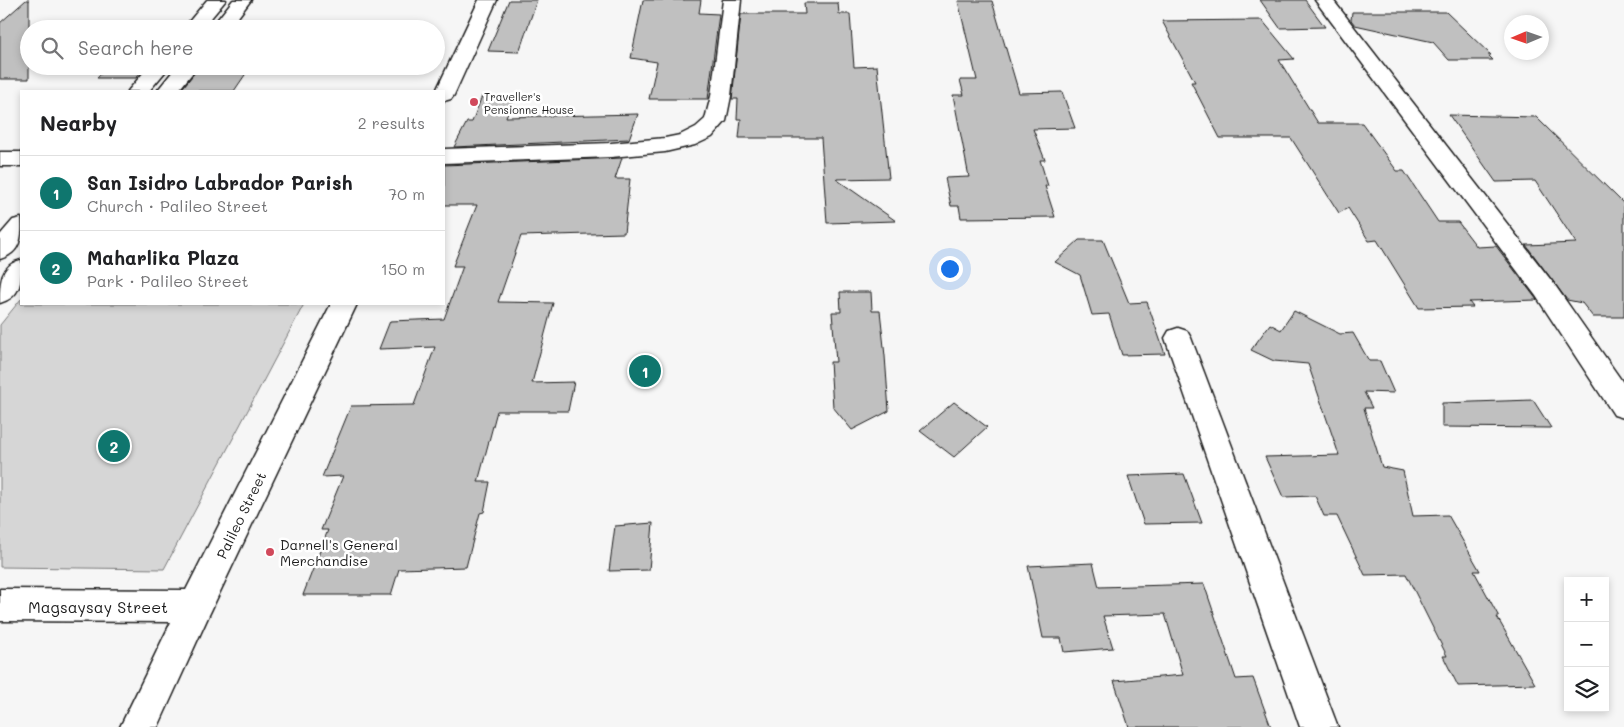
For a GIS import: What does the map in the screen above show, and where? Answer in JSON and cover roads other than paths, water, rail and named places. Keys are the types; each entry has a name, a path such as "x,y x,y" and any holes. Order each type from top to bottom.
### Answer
{"street":[{"path":"200,20 217,0"},
{"path":"226,20 242,0"},
{"path":"445,93 488,0"},
{"path":"445,156 620,150 665,145 688,140 704,132 715,121 721,96 732,0"},
{"path":"1324,0 1545,290 1624,408"},
{"path":"139,90 152,75"},
{"path":"168,90 180,75"},
{"path":"0,159 20,159"},
{"path":"0,251 20,227"},
{"path":"0,294 20,269"},
{"name":"Palileo Street","path":"139,727 344,305"},
{"path":"1178,338 1319,727"},
{"name":"Magsaysay Street","path":"0,605 196,606"}],"place":[{"name":"Traveller's Pensionne House","path":"474,102"},
{"name":"San Isidro Labrador Parish","path":"645,371"},
{"name":"Maharlika Plaza","path":"114,446"},
{"name":"Darnell's General Merchandise","path":"270,552"}]}
